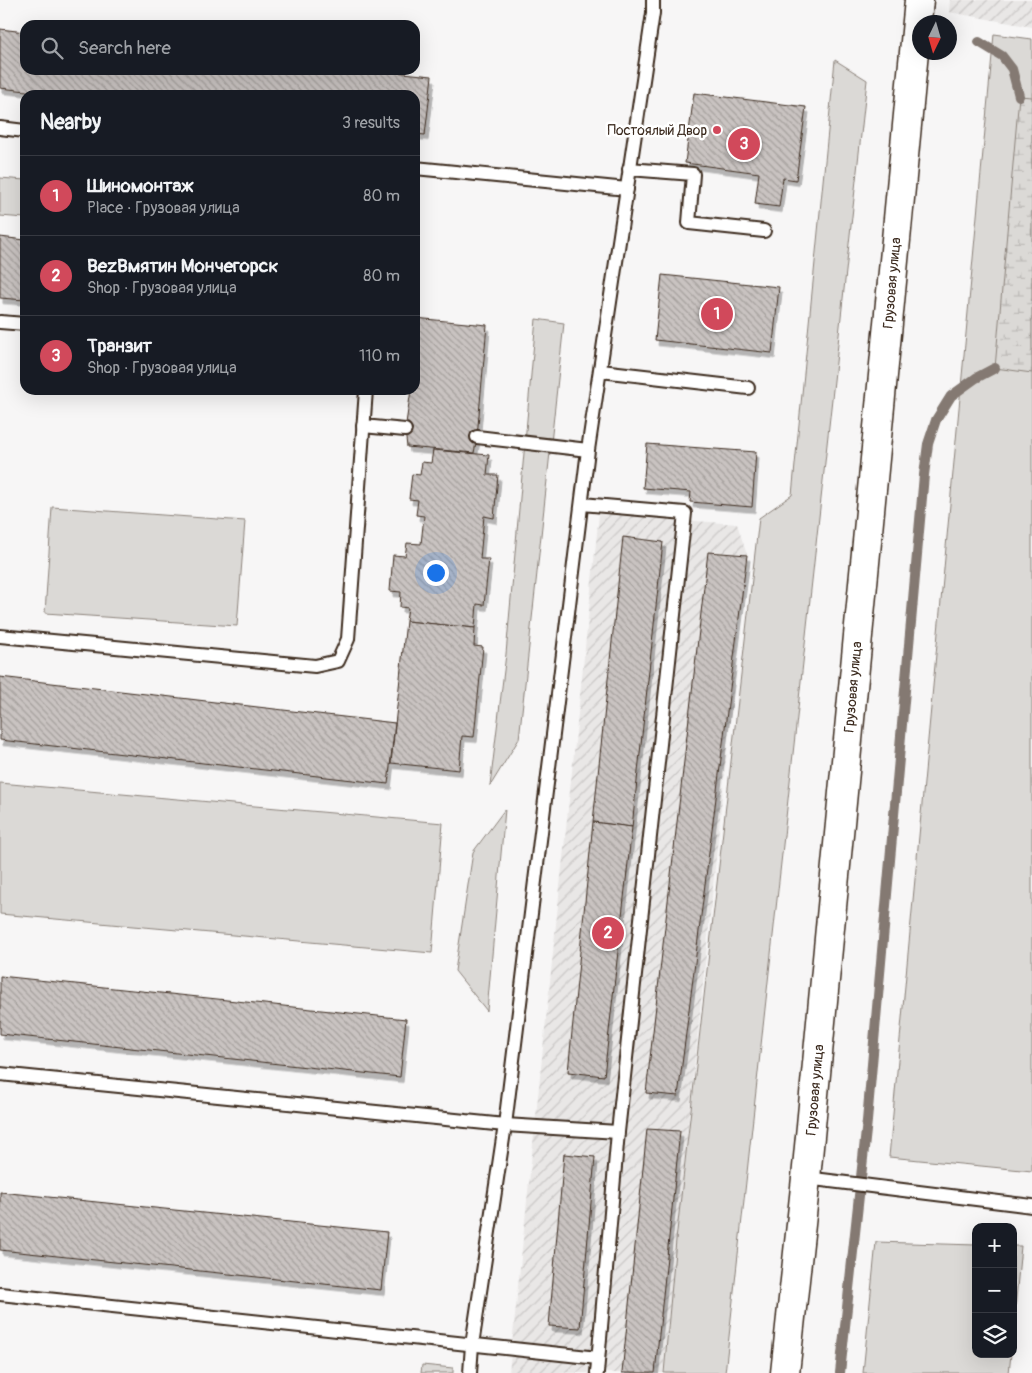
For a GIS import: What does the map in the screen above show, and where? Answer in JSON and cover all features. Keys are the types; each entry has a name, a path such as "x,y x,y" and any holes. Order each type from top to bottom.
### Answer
{"main road":[{"name":"Грузовая улица","path":"785,1373 806,1178 919,0"}],"lane":[{"path":"470,1373 472,1345 505,1125 588,450 653,0"},
{"path":"0,128 20,130"},
{"path":"420,168 627,189"},
{"path":"629,169 693,174 689,223 764,231"},
{"path":"0,322 20,324"},
{"path":"601,370 748,388"},
{"path":"0,636 315,666 338,661 348,639 366,395"},
{"path":"363,426 404,430"},
{"path":"477,438 588,450"},
{"path":"582,504 685,513 618,1132 597,1373"},
{"path":"0,1074 505,1125 618,1132"},
{"path":"806,1178 1032,1206"},
{"path":"0,1294 598,1358"}],"shaded area":[{"path":"950,0 1032,0 1032,27 949,12"},
{"path":"599,514 737,524 747,555 663,1373 509,1373"}],"green space":[{"path":"994,34 1032,39 1032,1171 889,1157"},
{"path":"835,60 867,80 725,1373 664,1373 676,1240 759,518 792,495"},
{"path":"1019,96 1032,97 1032,373 995,368"},
{"path":"0,178 20,180 20,218 0,216"},
{"path":"536,319 564,323 519,739 490,786 506,654"},
{"path":"52,507 245,521 237,626 45,613"},
{"path":"0,783 443,823 432,953 0,914"},
{"path":"505,809 487,1011 455,971 473,852"},
{"path":"876,1242 972,1245 972,1358 1011,1358 1009,1373 863,1373"},
{"path":"1017,1246 1021,1246 1017,1288"},
{"path":"422,1365 453,1368 453,1373 421,1373"}],"building":[{"path":"0,29 20,31 20,75 432,76 425,135 420,134 420,90 20,90 0,88"},
{"path":"694,93 806,107 796,180 783,178 779,207 755,204 759,173 685,163"},
{"path":"0,237 20,239 20,300 0,298"},
{"path":"662,275 779,287 772,353 655,340"},
{"path":"420,318 487,325 474,453 407,447 405,430 410,395 420,395"},
{"path":"647,444 756,452 752,507 690,502 691,492 643,488"},
{"path":"433,450 489,455 487,475 498,475 494,518 484,516 480,559 489,559 484,605 477,604 475,628 406,621 408,608 400,607 401,592 390,591 393,555 405,556 407,543 421,544 424,516 416,515 418,500 409,499 412,474 420,475 422,462 431,463"},
{"path":"623,537 663,542 632,827 593,822"},
{"path":"708,552 747,555 678,1096 646,1093"},
{"path":"406,621 475,628 474,646 483,647 474,737 462,736 459,770 391,763"},
{"path":"0,677 395,723 388,784 0,740"},
{"path":"593,822 632,827 604,1076 568,1072"},
{"path":"0,976 406,1019 400,1077 0,1034"},
{"path":"647,1129 680,1131 655,1373 622,1373"},
{"path":"564,1154 595,1157 580,1328 549,1326"},
{"path":"0,1192 387,1232 381,1290 0,1250"}],"waterway":[{"path":"979,42 1002,56 1012,69 1019,96"},
{"path":"840,1373 867,1121 928,444 936,420 951,396 976,378 995,368"}],"place":[{"name":"Постоялый Двор","path":"717,130"},
{"name":"Транзит","path":"744,144"},
{"name":"Шиномонтаж","path":"717,314"},
{"name":"BezВмятин Мончегорск","path":"608,933"}]}
